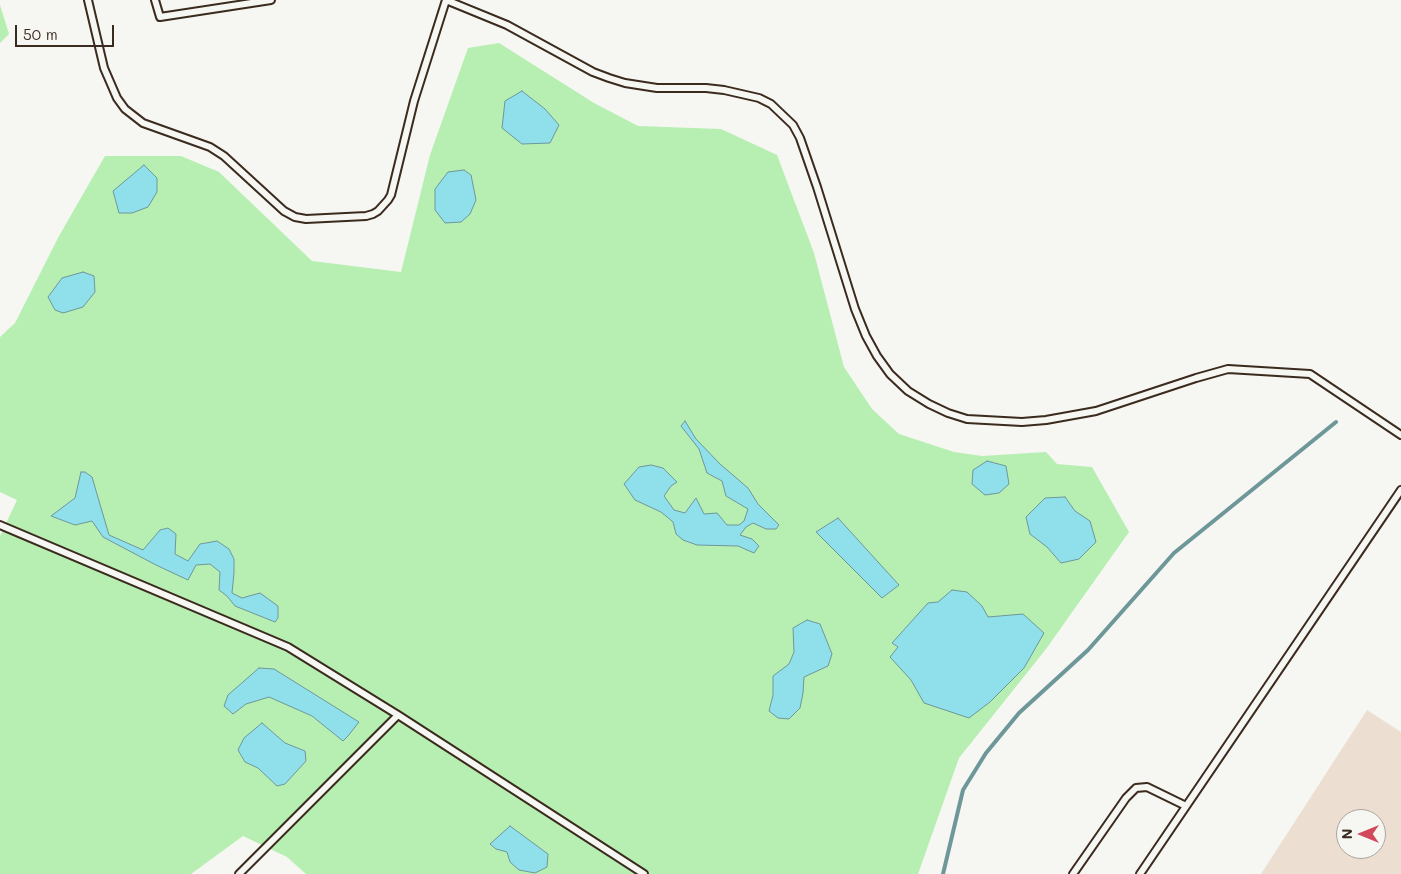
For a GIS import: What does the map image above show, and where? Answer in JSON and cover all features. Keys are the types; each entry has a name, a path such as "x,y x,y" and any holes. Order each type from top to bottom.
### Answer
{"lane":[{"path":"88,0 104,68 116,98 125,109 143,123 191,140 224,156 284,211 295,217 306,219 366,216 378,211 388,200 391,195 414,101 446,0 508,26 593,72 609,78 625,83 657,88 724,90 759,98 771,104 793,125 800,138 855,309 877,356 890,374 908,391 948,413 967,418 1022,422 1046,420 1096,411 1228,369 1310,374 1401,435"},
{"path":"155,0 160,17 271,0"},
{"path":"1140,874 1401,490"},
{"path":"0,525 288,646 644,874"},
{"path":"239,874 398,715"},
{"path":"1073,874 1126,798 1136,788 1147,787 1186,806"}],"shaded area":[{"path":"1367,710 1401,732 1401,874 1261,874"}],"green space":[{"path":"0,5 9,34 0,43"},
{"path":"499,43 594,103 638,126 721,129 777,155 814,253 844,367 872,409 899,434 954,452 982,456 1046,452 1057,464 1092,467 1129,532 1046,649 959,758 918,874 306,874 287,857 243,836 191,874 0,874 0,536 17,500 0,492 0,337 15,323 59,236 105,156 181,156 219,172 312,261 401,272 430,155 468,48"}],"water":[{"path":"522,91 545,109 559,125 550,143 522,144 502,128 505,101"},
{"path":"144,165 157,178 157,192 148,207 132,213 119,213 113,191"},
{"path":"464,170 471,175 476,200 470,214 461,222 445,223 435,210 435,189 448,172"},
{"path":"83,272 94,276 95,292 83,307 63,313 55,310 48,297 62,278"},
{"path":"685,421 696,439 720,464 748,488 758,504 779,525 776,529 766,529 753,523 746,527 740,535 752,539 759,546 754,553 738,546 697,545 683,540 676,534 673,522 661,512 635,500 624,484 639,467 651,465 663,468 677,482 671,486 664,496 674,510 685,513 696,498 704,514 717,513 727,525 739,525 744,521 748,509 726,496 722,481 707,473 699,449 681,426"},
{"path":"987,461 1006,466 1009,484 999,493 985,495 972,484 973,470"},
{"path":"81,472 85,472 92,477 109,535 143,550 160,530 168,528 176,534 175,554 188,561 200,544 217,541 229,549 234,559 232,593 242,598 260,593 278,606 278,618 275,622 235,606 219,590 220,572 210,564 196,565 188,580 103,537 92,521 75,525 51,516 75,498"},
{"path":"1065,497 1075,511 1090,521 1096,542 1079,559 1061,563 1047,547 1030,534 1026,517 1045,498"},
{"path":"838,518 899,585 882,598 816,532"},
{"path":"952,590 967,592 982,606 988,617 1023,614 1044,633 1024,668 990,702 969,718 924,703 911,680 890,657 898,647 892,643 928,603 938,602"},
{"path":"807,620 820,624 832,654 828,666 804,677 800,708 789,719 778,718 769,711 773,695 773,676 789,664 794,652 793,628"},
{"path":"259,668 274,669 359,722 343,741 312,716 269,697 246,704 233,714 224,706 228,695"},
{"path":"262,723 285,743 305,751 306,761 285,784 277,786 258,768 245,762 238,750 244,738"},
{"path":"510,826 548,854 547,867 535,873 519,870 510,862 507,852 496,849 490,844"}],"waterway":[{"path":"943,874 963,790 986,753 1019,713 1088,650 1174,553 1336,422"}]}
